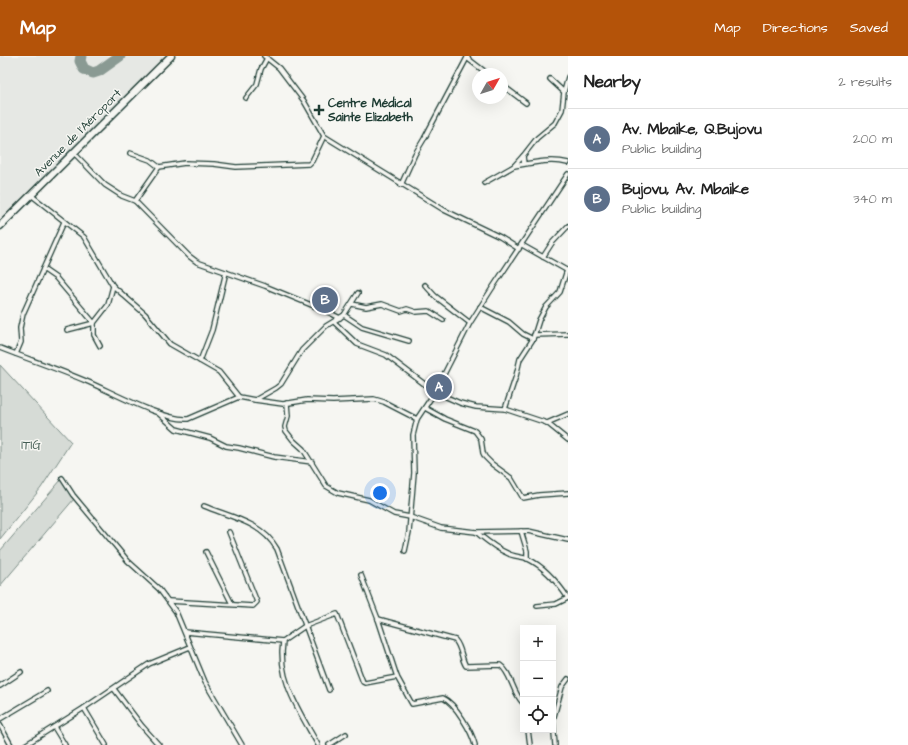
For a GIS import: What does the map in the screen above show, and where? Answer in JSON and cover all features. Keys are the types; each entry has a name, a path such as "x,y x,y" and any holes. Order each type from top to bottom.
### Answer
{"highway":[{"name":"Avenue de l'Aéroport","path":"0,226 171,56"}],"street":[{"path":"246,98 258,84 261,69 266,57 279,68 304,101 324,136 444,210 500,237 519,249"},
{"path":"402,185 415,154 468,57 481,68"},
{"path":"514,166 537,138 556,123 562,110 564,92 568,77"},
{"path":"550,79 564,92"},
{"path":"508,90 526,103"},
{"path":"135,201 159,167 185,163 214,164 236,167 309,164 312,161 324,136"},
{"path":"74,153 105,185 122,196 135,201 194,260 292,297 342,317 362,327 409,341"},
{"path":"130,153 150,160 159,167"},
{"path":"523,156 524,164"},
{"path":"484,183 514,166 549,161 568,163"},
{"path":"406,551 414,473 413,435 417,419 435,392 480,307 568,174"},
{"path":"31,195 64,222 82,234 87,240 113,286 145,314 170,344 219,372 239,397"},
{"path":"16,354 21,342 20,328 23,314 64,222"},
{"path":"543,257 552,243 568,226"},
{"path":"505,409 520,359 534,337 539,320 546,308 560,292 568,270 522,245"},
{"path":"43,268 53,275 94,323 94,335 100,346"},
{"path":"200,361 212,330 226,272"},
{"path":"425,285 435,296 470,324"},
{"path":"67,330 94,323 108,305 113,286"},
{"path":"255,400 281,384 302,350 326,326 342,317 358,294"},
{"path":"352,304 366,307 382,304 401,311 407,309 416,312 428,311 443,320"},
{"path":"480,307 509,322 524,334 534,337 568,334"},
{"path":"334,322 357,344 386,355 435,392 460,403 476,407 505,409 547,423 568,440"},
{"path":"0,348 85,380 157,412 183,419 188,419 239,397 287,403 307,400 333,401 374,399 384,402 417,419"},
{"path":"287,403 288,416 285,427 286,431 303,449 326,486 338,493 369,500 394,514 441,528 476,532 521,531 568,540"},
{"path":"425,408 438,416 475,431 481,439 485,457 511,478 523,498 538,495 568,493"},
{"path":"157,412 176,429 210,438 226,446 274,457 312,462"},
{"path":"547,423 568,414"},
{"path":"62,478 73,495 128,560 159,589 169,601 185,632 205,682 242,745"},
{"path":"204,506 240,519 266,534 272,540 277,549 329,690"},
{"path":"521,531 527,551 527,559"},
{"path":"169,601 253,606 257,602 229,532"},
{"path":"476,532 499,549 513,556 527,559 538,565 549,574 568,598 556,604 537,606"},
{"path":"206,552 232,604"},
{"path":"361,575 378,618 397,677 412,704 443,698 450,702 470,732 475,745"},
{"path":"185,632 284,641 305,626 337,614 363,682 365,683 397,677"},
{"path":"378,618 455,640 463,655 464,664 466,666 500,665 504,669 515,693 520,699"},
{"path":"284,641 282,652 285,680 290,693 318,745"},
{"path":"25,745 114,689 149,664 190,647"},
{"path":"0,686 21,672"},
{"path":"556,709 562,688 568,679"},
{"path":"114,689 142,726 159,745"},
{"path":"0,719 47,691"},
{"path":"84,708 106,745"},
{"path":"0,725 11,745"},
{"path":"54,727 65,745"},
{"path":"528,733 530,745"},
{"path":"554,733 555,745"},
{"path":"329,745 346,734"}],"shaded area":[{"path":"0,56 168,56 0,221"}],"green space":[{"name":"ITIG","path":"0,365 71,442 41,488 0,539"},
{"path":"61,480 74,499 0,586 0,551"}],"taxiway":[{"path":"81,56 80,61 84,69 93,73 99,71 120,56"}],"place":[{"name":"Centre Médical Sainte Elizabeth","path":"319,110"},
{"name":"Bujovu, Av. Mbaike","path":"325,300"},
{"name":"Av. Mbaike, Q.Bujovu","path":"439,387"}]}
